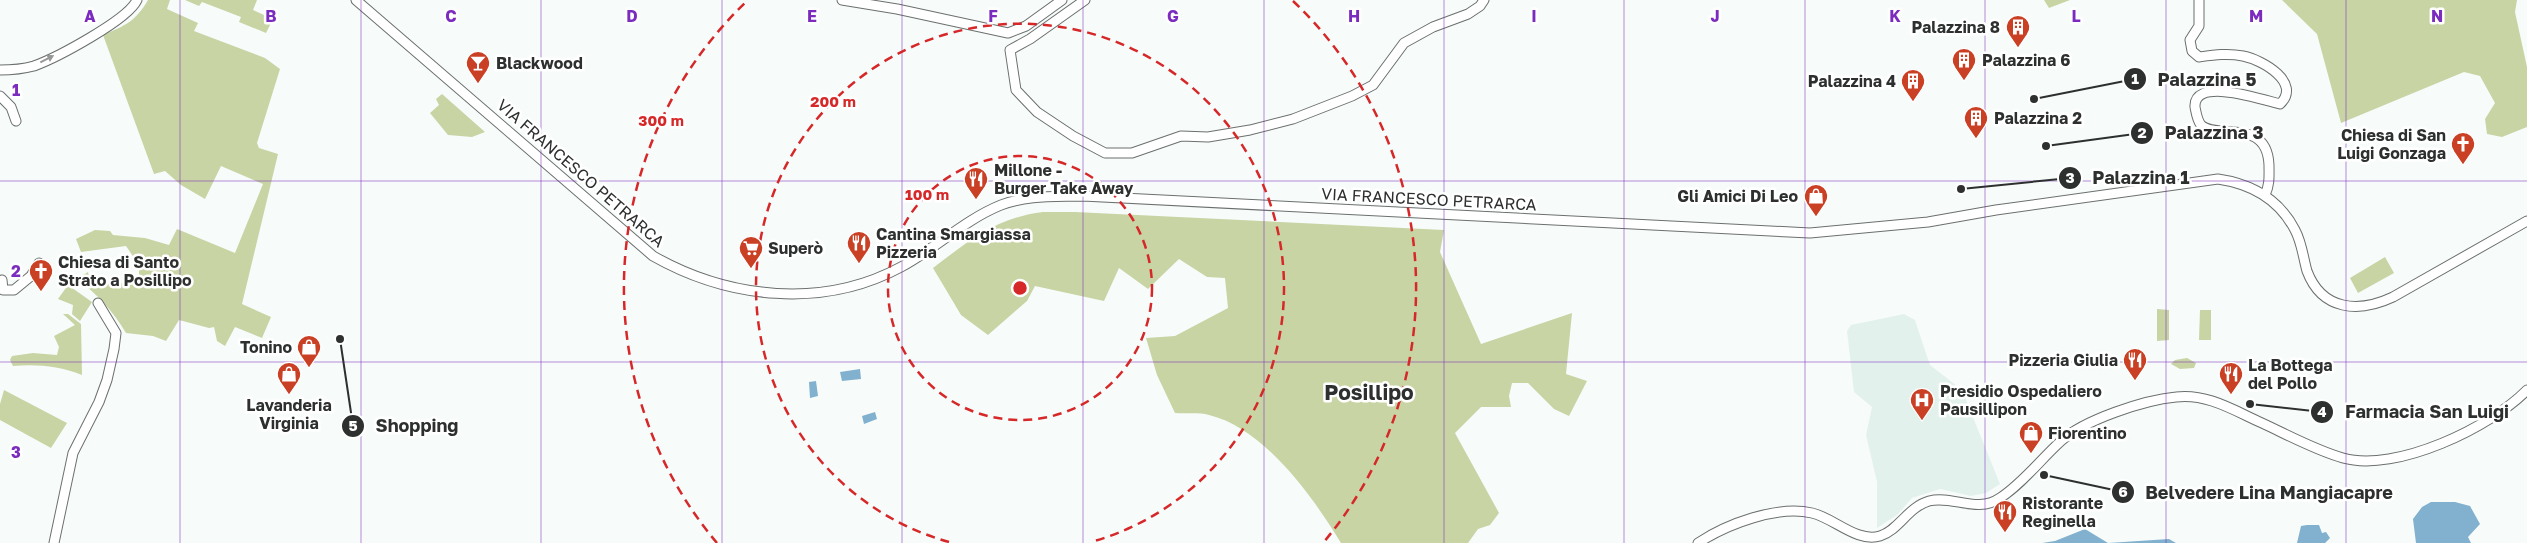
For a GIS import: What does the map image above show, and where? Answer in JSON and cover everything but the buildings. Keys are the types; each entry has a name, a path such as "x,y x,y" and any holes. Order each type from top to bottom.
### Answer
{"street":[{"path":"0,70 16,70 35,65 102,31 124,15 137,0"},
{"path":"842,0 897,8 1008,33 1026,26 1062,0"},
{"path":"1085,0 1030,39 1010,50 1016,90 1037,112 1073,136 1105,153 1123,153 1150,148 1181,136 1208,136 1276,124 1352,96 1373,85 1404,43 1433,27 1468,14 1480,6 1484,0"},
{"path":"2199,0 2199,26 2190,40 2192,51 2200,56 2222,54 2245,56 2266,65 2284,80 2288,90 2286,98 2280,104 2222,91 2207,90 2199,95 2195,104 2197,117 2201,124 2208,129 2251,135 2260,142 2269,161 2270,186 2265,195"},
{"name":"VIA FRANCESCO PETRARCA","path":"358,1 654,256 677,270 716,284 765,294 807,294 850,287 900,268 978,216 1002,205 1031,197 1083,196 1810,233 1928,222 2204,179 2234,181 2265,195 2275,202 2295,230 2307,270 2315,287 2332,300 2353,307 2377,305 2527,221"},
{"path":"0,96 11,106 16,121"},
{"path":"2,280 3,290 14,290 31,276 39,263"},
{"path":"54,543 73,453 108,380 114,349 116,333 98,303"},
{"path":"1701,541 1754,518 1775,513 1811,513 1856,533 1877,537 1885,534 1911,511 1929,501 1980,506 1999,499 2075,431 2104,417 2161,399 2179,396 2207,399 2336,456 2356,460 2383,459 2437,447 2509,405 2527,390"}],"shaded area":[{"name":"Presidio Ospedaliero Pausillipon","path":"1904,314 1915,320 1930,365 1962,390 2000,484 1986,493 1971,496 1940,489 1912,498 1897,515 1877,528 1877,482 1866,435 1872,407 1854,392 1847,331 1851,325"}],"green space":[{"path":"148,0 170,0 167,9 198,23 194,31 265,58 280,69 257,143 259,148 278,154 242,304 271,317 262,338 235,327 225,346 217,341 214,327 209,328 179,320 166,341 153,336 126,333 105,304 77,279 88,272 89,278 97,284 128,283 139,277 139,265 126,246 81,252 76,239 95,230 110,231 113,235 145,238 169,245 177,229 235,253 263,184 221,166 205,199 181,185 165,171 154,174 103,35 129,22 139,13"},
{"path":"185,0 257,0 253,10 273,19 266,33 239,22 241,17 202,2 199,6"},
{"path":"2044,0 2070,0 2049,8"},
{"path":"2282,0 2517,0 2515,12 2527,67 2527,127 2502,137 2487,134 2485,119 2495,103 2480,76 2464,72 2341,123 2317,34"},
{"path":"442,94 485,132 472,137 448,135 430,113 439,105 436,99"},
{"path":"1043,212 1444,230 1440,252 1481,344 1572,313 1566,374 1587,381 1569,416 1554,409 1528,383 1512,383 1509,396 1511,407 1481,407 1455,433 1499,513 1490,525 1478,529 1468,543 1341,543 1316,505 1268,449 1249,434 1229,422 1205,414 1175,413 1157,375 1146,338 1175,336 1228,308 1225,278 1207,277 1179,259 1148,289 1119,268 1104,301 1035,286 1027,301 988,335 961,315 933,268 971,240 997,225 1011,219"},
{"path":"2385,257 2394,273 2358,293 2350,278"},
{"path":"68,285 92,302 80,321 72,314 73,305 58,299"},
{"path":"2157,309 2169,310 2169,340 2157,341"},
{"path":"2200,310 2211,310 2211,340 2199,340"},
{"path":"63,314 68,314 81,324 82,375 48,366 13,366 10,360 12,356 33,353 57,355 59,347 54,336 75,325"},
{"path":"2187,358 2196,363 2194,368 2180,369 2171,364 2175,360"},
{"path":"4,390 67,423 51,448 0,420 0,404"}],"water":[{"path":"860,369 861,379 842,381 840,372"},
{"path":"816,381 818,396 810,398 809,382"},
{"path":"875,412 877,419 864,424 862,416"},
{"path":"2431,502 2455,502 2470,506 2480,524 2468,537 2471,543 2416,543 2413,519 2422,507"},
{"path":"2319,525 2322,533 2326,532 2330,538 2325,543 2297,543 2301,526"},
{"path":"2085,529 2108,543 2042,543 2055,541"},
{"path":"2169,539 2176,543 2108,543"}],"place":[{"name":"Palazzina 8","path":"2018,48"},
{"name":"Palazzina 6","path":"1964,81"},
{"name":"Blackwood","path":"478,84"},
{"name":"Palazzina 5","path":"2034,99"},
{"name":"Palazzina 4","path":"1913,102"},
{"name":"Palazzina 2","path":"1976,139"},
{"name":"Palazzina 3","path":"2046,146"},
{"name":"Chiesa di San Luigi Gonzaga","path":"2463,165"},
{"name":"Palazzina 1","path":"1961,189"},
{"name":"Millone - Burger Take Away","path":"976,200"},
{"name":"Gli Amici Di Leo","path":"1816,217"},
{"name":"Cantina Smargiassa Pizzeria","path":"859,264"},
{"name":"Superò","path":"751,269"},
{"name":"Chiesa di Santo Strato a Posillipo","path":"41,292"},
{"name":"Shopping","path":"340,339"},
{"name":"Tonino","path":"309,368"},
{"name":"Pizzeria Giulia","path":"2135,381"},
{"name":"Lavanderia Virginia","path":"289,395"},
{"name":"La Bottega del Pollo","path":"2231,395"},
{"name":"Farmacia San Luigi","path":"2250,404"},
{"name":"Presidio Ospedaliero Pausillipon","path":"1922,421"},
{"name":"Fiorentino","path":"2031,454"},
{"name":"Belvedere Lina Mangiacapre","path":"2044,475"},
{"name":"Ristorante Reginella","path":"2005,533"}],"district":[{"name":"Posillipo","path":"1369,392"}]}
